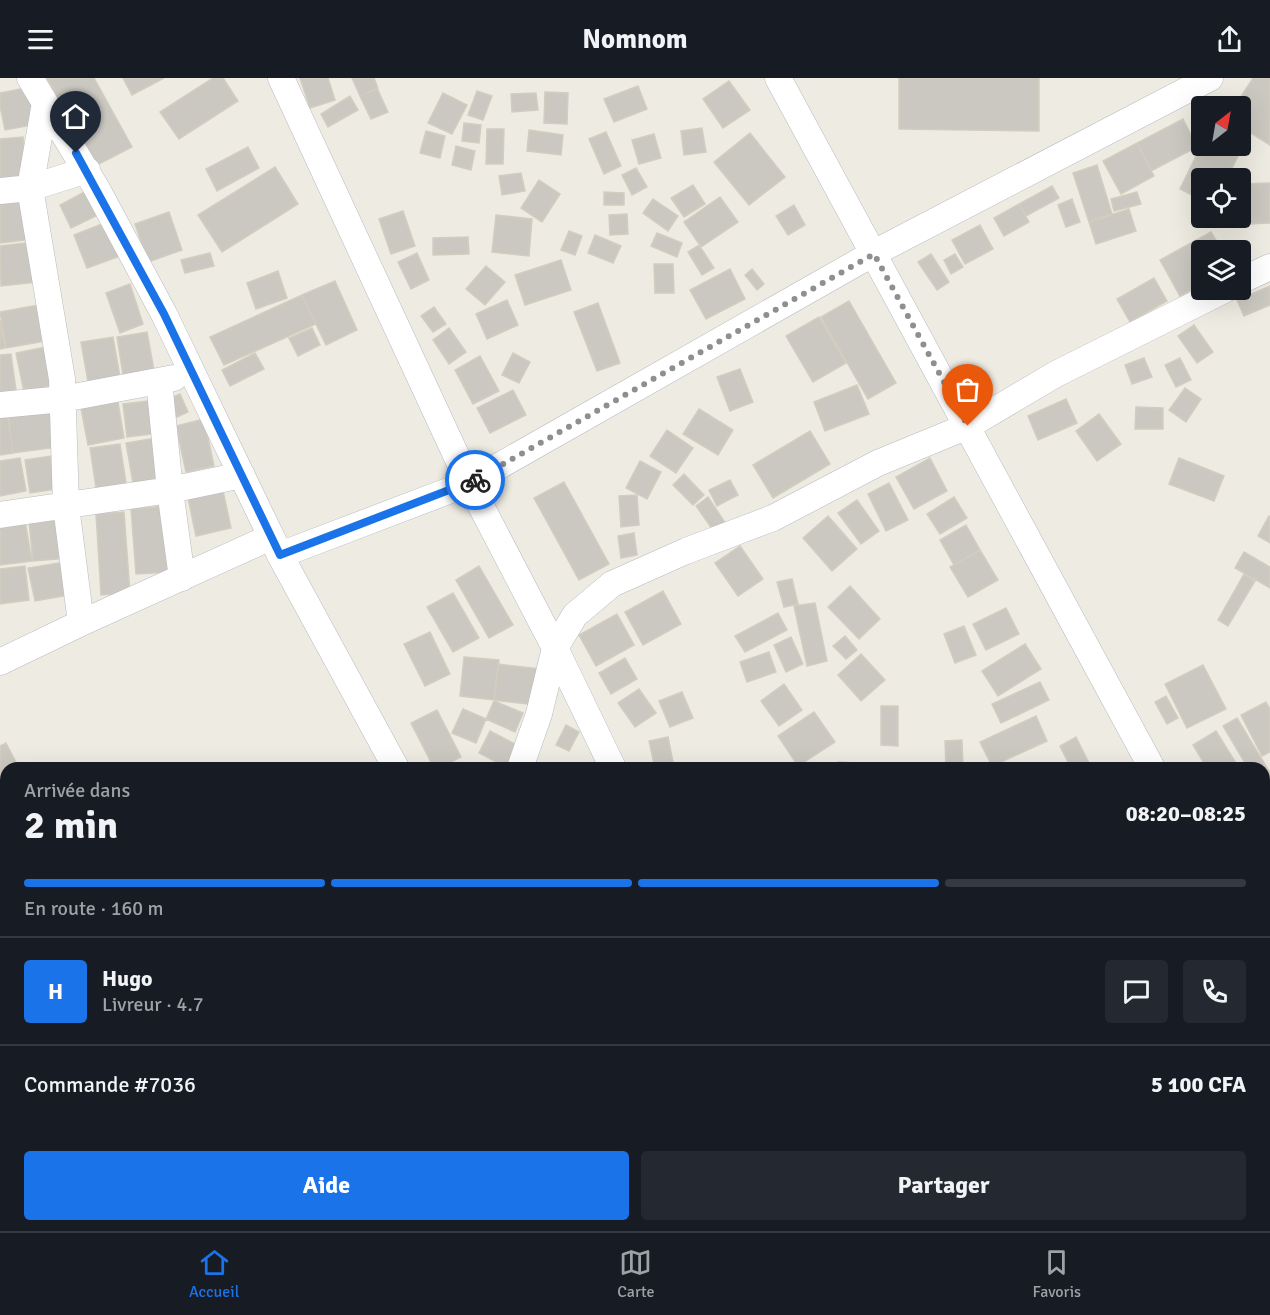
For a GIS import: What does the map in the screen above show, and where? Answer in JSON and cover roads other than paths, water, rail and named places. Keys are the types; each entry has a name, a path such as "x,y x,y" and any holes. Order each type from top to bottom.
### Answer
{"street":[{"path":"30,78 87,170 164,314 275,546 393,762"},
{"path":"281,78 469,483 555,648 610,762"},
{"path":"778,78 1149,762"},
{"path":"0,662 182,578 469,483 874,254 1210,78"},
{"path":"45,103 30,188 62,379 66,506 81,623"},
{"path":"0,191 30,188 87,170"},
{"path":"1251,276 1270,267"},
{"path":"521,762 539,714 555,648 575,615 612,584 686,550 773,518 878,463 968,426 1056,374 1204,300"},
{"path":"0,405 63,399 194,375"},
{"path":"159,381 182,578"},
{"path":"0,515 170,490 242,475"}]}
